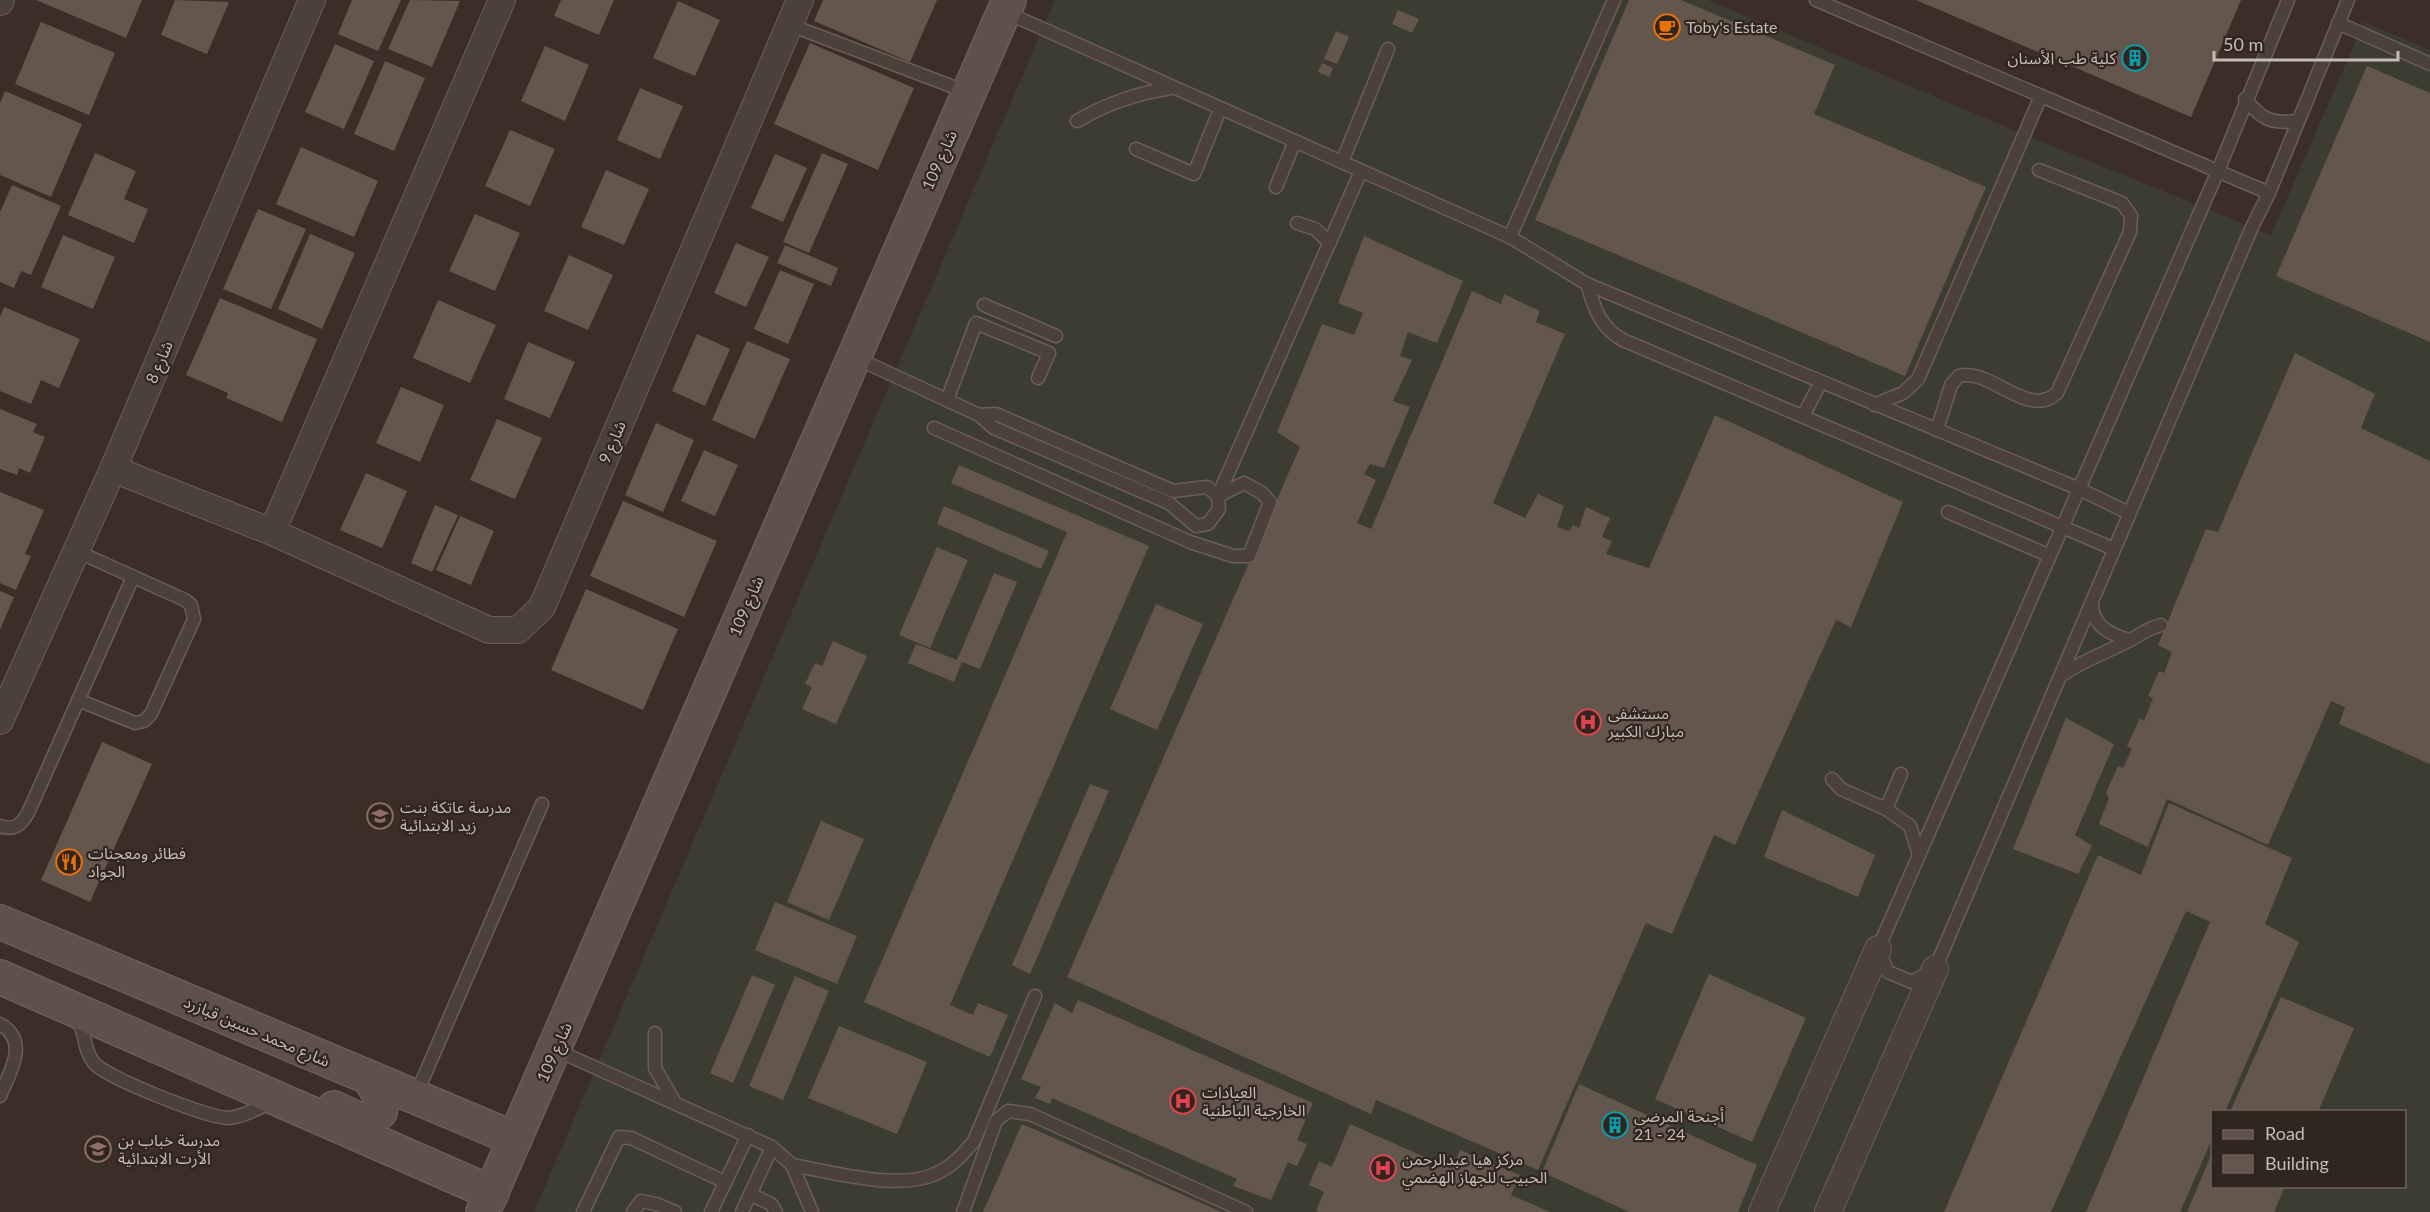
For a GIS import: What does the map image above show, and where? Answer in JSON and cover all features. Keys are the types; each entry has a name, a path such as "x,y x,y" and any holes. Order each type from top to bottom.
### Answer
{"street":[{"name":"شارع 8","path":"0,721 8,683 76,551 113,469 312,0"},
{"path":"272,532 501,0"},
{"name":"شارع 109","path":"488,1203 1007,6"},
{"name":"شارع 9","path":"113,469 272,532 489,630 518,630 542,607 792,8"},
{"name":"شارع محمد حسين قبازرد","path":"0,922 515,1139"},
{"path":"1762,1212 1878,949"},
{"path":"1828,1212 1935,969"},
{"path":"0,977 279,1099 488,1203"},
{"path":"133,1034 218,1058 357,1119 370,1120 380,1112 382,1099 370,1079"}],"lane":[{"path":"1510,237 1614,0"},
{"path":"1816,0 2269,193"},
{"path":"2288,0 2245,99 2218,171 2077,488 1878,949 1888,972 1912,982 1935,969 2252,227 2269,193 2296,121 2348,0"},
{"path":"1007,6 1170,88 1510,237 1587,284 2077,488 2129,513"},
{"path":"792,8 968,92"},
{"path":"2338,23 2430,64"},
{"path":"1341,162 1388,49"},
{"path":"1077,121 1108,103 1135,94 1170,88"},
{"path":"1875,405 1903,393 1918,379 2041,96"},
{"path":"2245,99 2254,110 2271,122 2296,121"},
{"path":"1136,149 1194,174 1220,109"},
{"path":"1276,187 1294,141"},
{"path":"1937,430 1951,385 1959,376 1970,374 2032,400 2045,400 2057,393 2130,232 2131,216 2122,204 2039,170"},
{"path":"853,357 979,415 994,428 1169,504 1196,526 1208,524 1219,509 1218,496 1361,171"},
{"path":"1297,223 1315,229 1330,243"},
{"path":"1587,284 1601,321 1614,336 2114,549"},
{"path":"984,305 1056,336"},
{"path":"947,400 976,323 1049,353 1038,378"},
{"path":"1803,416 1821,382"},
{"path":"979,415 996,414 1173,491 1207,487 1218,496"},
{"path":"934,428 1190,542 1233,556 1249,556 1270,502 1262,493 1244,483 1218,496"},
{"path":"1948,512 2048,555"},
{"path":"76,551 185,600 190,605 194,619 151,714 144,721 135,723 78,700"},
{"path":"0,826 8,829 15,827 28,813 133,577"},
{"path":"2092,601 2092,615 2100,626 2112,635 2130,640"},
{"path":"2060,676 2078,663 2130,640 2142,630 2161,625"},
{"path":"1886,809 1901,774"},
{"path":"1832,779 1841,789 1886,809 1910,826 1919,855"},
{"path":"415,1098 542,804"},
{"path":"792,1165 898,1181 934,1175 957,1161 974,1141 1035,996"},
{"path":"65,1005 82,1028 92,1061 112,1075 218,1118 240,1116 279,1099"},
{"path":"0,1024 12,1032 17,1047 14,1063 0,1096"},
{"path":"655,1033 655,1068 674,1101"},
{"path":"556,1050 674,1101 772,1147 792,1165 812,1212"},
{"path":"963,1212 996,1121 1008,1111 1030,1114 1246,1212"},
{"path":"711,1212 748,1135"},
{"path":"583,1212 620,1137 631,1138 725,1182"},
{"path":"742,1212 772,1147"},
{"path":"750,1194 771,1204 776,1212"},
{"path":"633,1212 641,1201 675,1212"}],"shaded area":[{"name":"مستشفى مبارك الكبير","path":"1055,0 1708,0 2025,135 2271,235 2364,22 2430,50 2430,1212 534,1212"}],"building":[{"path":"36,0 142,0 126,38"},
{"path":"175,0 229,2 207,54 161,35"},
{"path":"352,0 401,0 378,51 338,34"},
{"path":"410,0 460,1 432,67 388,49"},
{"path":"561,0 614,0 599,35 554,16"},
{"path":"823,0 937,0 910,62 814,21"},
{"path":"1629,0 1681,0 1835,65 1814,114 1986,187 1905,376 1535,220"},
{"name":"كلية طب الأسنان","path":"1916,0 2241,0 2191,117"},
{"path":"678,1 720,20 695,76 653,58"},
{"path":"1398,10 1419,19 1412,33 1392,24"},
{"path":"41,22 115,53 89,115 15,84"},
{"path":"1336,31 1349,37 1337,64 1324,59"},
{"path":"810,43 914,88 878,170 774,124"},
{"path":"335,44 374,61 344,129 305,112"},
{"path":"545,46 589,65 565,121 521,101"},
{"path":"385,61 425,78 394,151 354,134"},
{"path":"1322,63 1333,68 1329,77 1318,72"},
{"path":"2367,66 2430,93 2430,342 2276,276"},
{"path":"640,88 683,106 660,159 617,140"},
{"path":"5,91 82,124 51,197 0,175 0,103"},
{"path":"510,130 555,149 530,206 485,186"},
{"path":"301,147 378,181 354,237 276,204"},
{"path":"95,153 136,171 124,199 148,209 134,243 68,215"},
{"path":"822,153 848,164 809,253 783,242"},
{"path":"775,154 807,168 783,222 751,208"},
{"path":"606,170 649,189 624,245 581,227"},
{"path":"12,185 61,206 31,275 21,271 14,288 0,282 0,212"},
{"path":"258,209 306,229 271,309 223,289"},
{"path":"475,214 520,233 495,291 449,271"},
{"path":"310,234 355,253 322,329 278,309"},
{"path":"63,235 115,257 93,309 41,287"},
{"path":"1364,236 1463,281 1437,343 1408,332 1400,356 1412,360 1393,401 1410,407 1384,468 1370,464 1364,474 1376,480 1357,523 1371,529 1472,291 1501,304 1504,294 1540,311 1536,322 1565,334 1493,503 1525,518 1538,494 1564,506 1557,527 1569,531 1573,525 1579,528 1586,507 1610,518 1602,537 1612,541 1606,554 1649,568 1715,415 1903,502 1851,627 1836,620 1735,845 1714,835 1672,934 1646,923 1538,1170 1376,1100 1371,1114 1067,977 1300,447 1277,432 1322,324 1354,335 1363,313 1338,303"},
{"path":"736,243 769,257 746,307 714,293"},
{"path":"785,245 838,268 831,286 777,263"},
{"path":"569,255 613,275 588,330 544,311"},
{"path":"780,270 814,284 788,344 754,329"},
{"path":"220,298 317,339 282,422 226,398 228,393 186,375"},
{"path":"438,300 496,325 470,383 413,358"},
{"path":"4,307 80,339 59,388 41,380 31,404 0,391 0,317"},
{"path":"697,334 730,349 705,406 672,391"},
{"path":"747,341 790,359 755,439 712,420"},
{"path":"528,342 575,362 550,418 504,399"},
{"path":"2295,353 2375,394 2361,428 2430,461 2430,764 2339,724 2345,707 2331,701 2268,845 2167,799 2148,847 2099,824 2109,798 2106,793 2118,766 2123,768 2132,749 2127,746 2140,718 2144,721 2153,698 2148,696 2159,671 2164,673 2172,652 2158,645 2206,529 2218,532"},
{"path":"401,387 444,405 420,462 376,443"},
{"path":"0,409 37,424 33,432 45,437 30,473 19,468 17,475 0,469"},
{"path":"497,419 542,438 515,499 470,480"},
{"path":"656,423 694,440 663,512 625,495"},
{"path":"704,450 738,465 715,516 681,501"},
{"path":"959,465 1149,546 950,1005 973,1015 978,1003 1008,1015 990,1057 864,1002 1067,532 951,483"},
{"path":"366,473 407,491 382,548 340,530"},
{"path":"0,492 44,510 25,554 31,556 16,590 0,583"},
{"path":"623,501 717,541 684,617 590,576"},
{"path":"435,505 458,515 432,572 411,563"},
{"path":"944,506 1049,551 1041,569 937,524"},
{"path":"460,516 494,531 471,585 436,570"},
{"path":"937,547 968,560 930,648 899,635"},
{"path":"994,573 1017,582 980,669 962,662 954,682 908,663 916,644 957,660"},
{"path":"586,589 678,629 643,710 551,670"},
{"path":"0,591 14,597 0,630"},
{"path":"1156,604 1203,624 1157,730 1110,709"},
{"path":"833,641 867,656 836,724 802,709 812,687 805,684 815,663 822,666"},
{"path":"2066,718 2114,744 2075,835 2092,846 2078,874 2013,849"},
{"path":"102,742 152,764 90,902 41,880"},
{"path":"1090,784 1109,791 1030,974 1012,965"},
{"path":"2169,803 2292,858 2265,924 2299,942 2226,1110 2211,1110 2211,1141 2180,1212 2086,1212 2210,922 2186,911 2051,1212 1944,1212 2098,855 2141,875"},
{"path":"1782,810 1875,855 1858,897 1764,857"},
{"path":"821,821 864,839 829,920 787,902"},
{"path":"775,902 857,936 837,984 755,950"},
{"path":"1709,974 1806,1018 1752,1142 1655,1099"},
{"path":"752,975 775,985 733,1083 710,1073"},
{"path":"795,976 829,991 783,1100 749,1086"},
{"path":"2281,997 2354,1028 2319,1110 2231,1110"},
{"name":"العيادات الخارجية الباطنية","path":"1078,1000 1313,1103 1297,1140 1307,1144 1297,1166 1288,1162 1271,1200 1233,1186 1237,1179 1052,1098 1050,1104 1035,1098 1041,1087 1021,1079 1055,1003 1072,1013"},
{"path":"839,1026 927,1062 897,1134 808,1098"},
{"name":"أجنحة المرضى 21 - 24","path":"1579,1084 1757,1165 1738,1212 1629,1212 1542,1172"},
{"path":"1022,1124 1222,1212 983,1212"},
{"name":"مركز هيا عبدالرحمن الحبيب للجهاز الهضمي","path":"1350,1124 1452,1169 1460,1150 1520,1175 1511,1195 1550,1212 1316,1211 1324,1192 1309,1185 1319,1161 1332,1167"},
{"path":"2211,1155 2211,1188 2284,1188 2274,1212 2187,1212"}],"place":[{"name":"Toby's Estate","path":"1667,27"},
{"name":"كلية طب الأسنان","path":"2135,58"},
{"name":"مستشفى مبارك الكبير","path":"1588,722"},
{"name":"مدرسة عاتكة بنت زيد الابتدائية","path":"380,816"},
{"name":"فطائر ومعجنات الجواد","path":"69,862"},
{"name":"العيادات الخارجية الباطنية","path":"1183,1101"},
{"name":"أجنحة المرضى 21 - 24","path":"1615,1125"},
{"name":"مدرسة خباب بن الأرت الابتدائية","path":"98,1149"},
{"name":"مركز هيا عبدالرحمن الحبيب للجهاز الهضمي","path":"1383,1168"}]}
